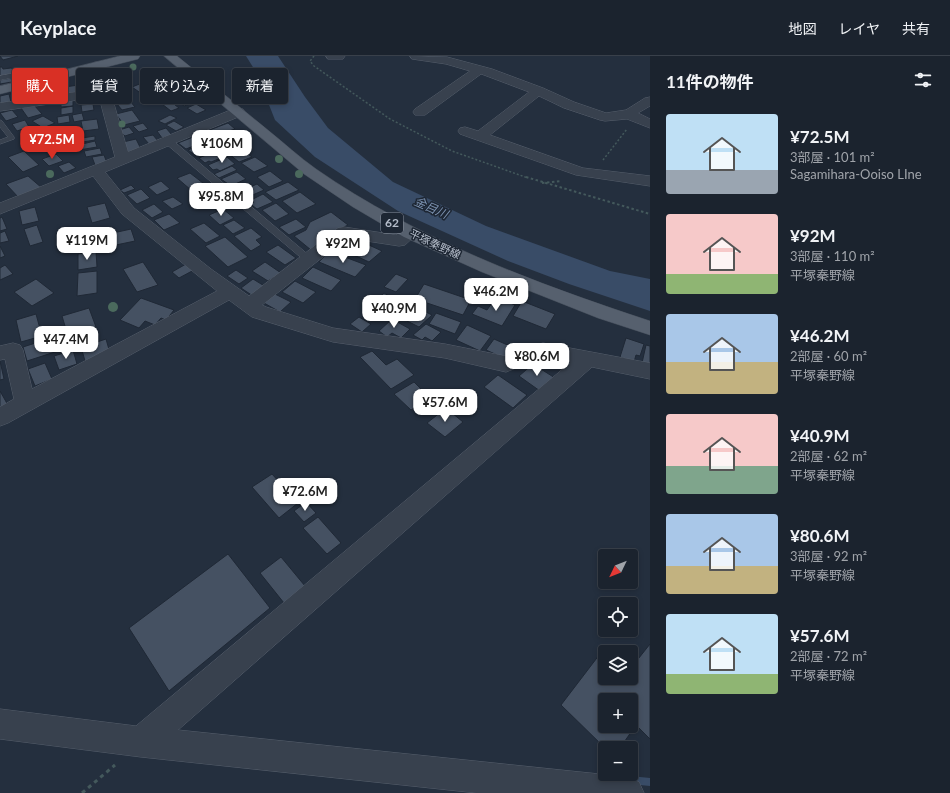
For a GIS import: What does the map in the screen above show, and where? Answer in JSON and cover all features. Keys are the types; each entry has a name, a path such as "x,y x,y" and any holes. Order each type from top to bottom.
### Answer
{"main road":[{"path":"68,73 134,56"},
{"name":"平塚秦野線","path":"170,56 309,171 359,204 410,233 488,268 605,313 650,328"},
{"path":"0,90 12,87"}],"street":[{"path":"332,56 339,56"},
{"path":"416,56 447,61 479,70 538,91 569,105 605,117 623,114 633,116 650,124"},
{"path":"420,112 479,70"},
{"path":"481,136 538,91"},
{"path":"0,107 76,96"},
{"path":"633,116 632,111 650,101"},
{"path":"107,104 123,160"},
{"path":"407,107 433,116"},
{"path":"0,209 238,112"},
{"path":"465,131 587,173 650,181"},
{"path":"96,170 128,211 259,312 333,335 445,351 506,364 530,353 543,350 650,372"},
{"path":"561,181 587,173"},
{"path":"250,305 344,232 399,241 410,233"},
{"path":"0,417 230,291"},
{"path":"0,353 13,350 25,403"},
{"path":"141,742 588,359"},
{"path":"0,724 141,742 628,793"}],"lane":[{"path":"0,78 12,76"},
{"path":"0,122 12,138 0,142"},
{"path":"168,141 308,259"}],"path":[{"path":"587,173 633,116"},
{"path":"541,183 561,181"},
{"path":"82,793 141,742"}],"water":[{"path":"246,56 278,56 286,68 254,68"},
{"name":"金目川","path":"288,71 328,128 393,182 486,226 610,271 650,279 650,311 569,284 508,261 398,211 315,157 275,120 269,104 288,104"}],"building":[{"path":"0,56 18,56 3,60"},
{"path":"0,67 3,69 12,68 12,74 0,76"},
{"path":"11,78 12,82 0,84 0,80"},
{"path":"140,84 140,93 132,87"},
{"path":"76,85 76,94 68,95 68,86"},
{"path":"9,94 11,102 0,104 0,96"},
{"path":"73,99 73,106 61,107 61,104 68,104 68,100"},
{"path":"132,103 135,107 122,110 117,104"},
{"path":"93,104 94,110 82,112 81,105"},
{"path":"162,104 174,104 179,108 171,111"},
{"path":"196,104 206,110 197,114 187,108"},
{"path":"34,105 42,114 28,118 21,108"},
{"path":"73,106 73,113 61,115 61,108"},
{"path":"12,110 18,117 6,121 0,113"},
{"path":"132,110 140,121 124,125 116,114"},
{"path":"82,113 84,120 74,122 72,115"},
{"path":"69,115 70,122 58,124 57,117"},
{"path":"170,115 177,118 165,124 158,121"},
{"path":"43,116 55,123 43,128 32,121"},
{"path":"97,119 99,129 83,131 81,121"},
{"path":"25,120 29,127 17,131 12,124"},
{"path":"174,121 184,127 176,131 166,125"},
{"path":"143,123 148,129 139,132 133,126"},
{"path":"228,123 235,129 213,136 207,131"},
{"path":"129,127 134,133 125,136 119,130"},
{"path":"64,128 72,132 60,138 52,133"},
{"path":"166,128 172,135 162,138 157,131"},
{"path":"39,131 48,140 34,145 25,136"},
{"path":"225,134 233,140 218,145 211,139"},
{"path":"153,135 158,141 149,144 143,137"},
{"path":"95,136 95,140 70,144 69,140"},
{"path":"196,136 204,142 186,149 178,143"},
{"path":"136,139 141,149 128,152 123,142"},
{"path":"95,141 97,147 79,150 78,145"},
{"path":"231,142 240,148 228,153 219,146"},
{"path":"202,144 210,150 196,156 188,150"},
{"path":"100,148 102,154 86,157 84,151"},
{"path":"241,149 252,157 239,162 229,154"},
{"path":"218,150 226,156 205,163 199,158"},
{"path":"24,151 39,165 23,172 8,157"},
{"path":"56,154 63,161 49,166 42,159"},
{"path":"104,155 107,163 95,165 92,157"},
{"path":"227,157 235,164 220,171 217,169 213,170 208,165"},
{"path":"255,157 268,166 254,172 241,163"},
{"path":"69,162 76,168 64,173 58,166"},
{"path":"232,166 237,170 219,178 214,174"},
{"path":"270,171 283,181 269,187 257,177"},
{"path":"237,172 246,179 231,186 221,179"},
{"path":"190,173 212,190 198,196 177,178"},
{"path":"28,176 42,188 19,198 6,184"},
{"path":"161,181 170,189 157,195 148,187"},
{"path":"288,182 299,190 276,200 265,192"},
{"path":"257,184 264,190 248,197 241,191"},
{"path":"131,185 135,189 124,193 120,190"},
{"path":"141,189 150,198 137,204 127,195"},
{"path":"300,192 316,204 297,213 282,201"},
{"path":"263,194 273,202 257,209 249,203 254,202 251,200"},
{"path":"173,197 183,204 172,209 162,201"},
{"path":"105,203 110,218 92,223 87,207"},
{"path":"276,203 289,214 275,221 262,210"},
{"path":"154,204 163,212 152,218 142,210"},
{"path":"35,207 39,221 22,225 19,211"},
{"path":"223,209 234,218 220,225 209,215"},
{"path":"331,212 348,225 324,237 311,250 294,236 306,230 310,222"},
{"path":"169,214 180,223 164,230 154,220"},
{"path":"2,217 7,229 0,231 0,218"},
{"path":"296,219 306,227 289,235 279,227"},
{"path":"234,220 245,228 233,234 223,225"},
{"path":"204,223 220,236 206,243 190,229"},
{"path":"37,225 43,242 30,246 24,229"},
{"path":"251,228 262,237 256,240 261,245 251,251 234,236"},
{"path":"131,229 135,241 116,245 113,233"},
{"path":"5,231 9,241 0,243 0,233"},
{"path":"225,237 248,257 228,267 205,246"},
{"path":"358,240 382,251 369,262 345,251"},
{"path":"278,245 296,258 285,265 266,252"},
{"path":"0,246 5,256 0,258"},
{"path":"96,251 97,267 78,270 78,254"},
{"path":"329,251 366,265 355,277 319,262"},
{"path":"143,262 158,285 137,292 123,269"},
{"path":"265,262 281,273 268,281 252,271"},
{"path":"186,264 194,270 179,278 172,272"},
{"path":"5,265 13,274 0,280 0,268"},
{"path":"313,267 341,280 331,291 302,278"},
{"path":"236,270 248,278 239,284 227,276"},
{"path":"97,271 97,293 77,296 78,273"},
{"path":"396,274 408,279 396,292 384,287"},
{"path":"36,279 54,293 32,306 14,292"},
{"path":"253,279 266,287 253,296 241,288"},
{"path":"295,281 316,292 303,303 282,292"},
{"path":"424,284 471,300 463,315 415,299"},
{"path":"384,293 396,300 381,315 368,308"},
{"path":"275,294 291,302 280,312 264,303"},
{"path":"496,297 515,305 502,326 472,314 478,306 487,310"},
{"path":"141,298 174,310 166,320 161,318 155,325 145,321 139,328 120,320"},
{"path":"400,299 414,306 401,320 386,313"},
{"path":"522,301 555,314 546,329 513,316"},
{"path":"89,308 96,327 68,336 62,316"},
{"path":"420,309 432,315 419,327 407,321"},
{"path":"436,313 461,322 455,334 429,324"},
{"path":"36,314 42,336 21,342 16,320"},
{"path":"359,317 371,324 362,332 350,324"},
{"path":"392,319 410,329 401,338 392,333 387,337 379,331"},
{"path":"426,324 441,332 432,341 425,337 422,340 413,335"},
{"path":"467,325 491,336 480,351 456,340"},
{"path":"94,332 97,342 106,339 110,353 85,361 78,336"},
{"path":"54,337 58,351 27,361 23,347"},
{"path":"626,338 644,344 640,356 636,355 634,362 620,357"},
{"path":"494,339 512,347 504,358 486,350"},
{"path":"646,345 650,346 650,365 642,363"},
{"path":"73,350 77,364 59,370 54,356"},
{"path":"372,351 386,365 397,359 414,375 391,389 360,357"},
{"path":"0,361 4,379 0,380"},
{"path":"45,363 52,379 35,386 28,369"},
{"path":"533,364 555,378 540,391 519,376"},
{"path":"498,375 527,395 513,408 484,387"},
{"path":"414,382 430,398 411,410 394,394"},
{"path":"0,391 9,407 0,411"},
{"path":"446,408 463,422 445,437 427,423"},
{"path":"272,474 298,503 279,518 252,487"},
{"path":"306,502 316,513 304,522 294,511"},
{"path":"318,517 341,543 327,554 303,528"},
{"path":"228,554 270,608 169,691 129,628"},
{"path":"281,557 305,586 284,603 260,573"},
{"path":"650,644 650,739 638,727 638,693 598,693 598,733 630,733 625,741 598,741 561,705 598,656 598,685 638,685 638,659"}],"waterway":[{"path":"638,781 650,782"}]}
